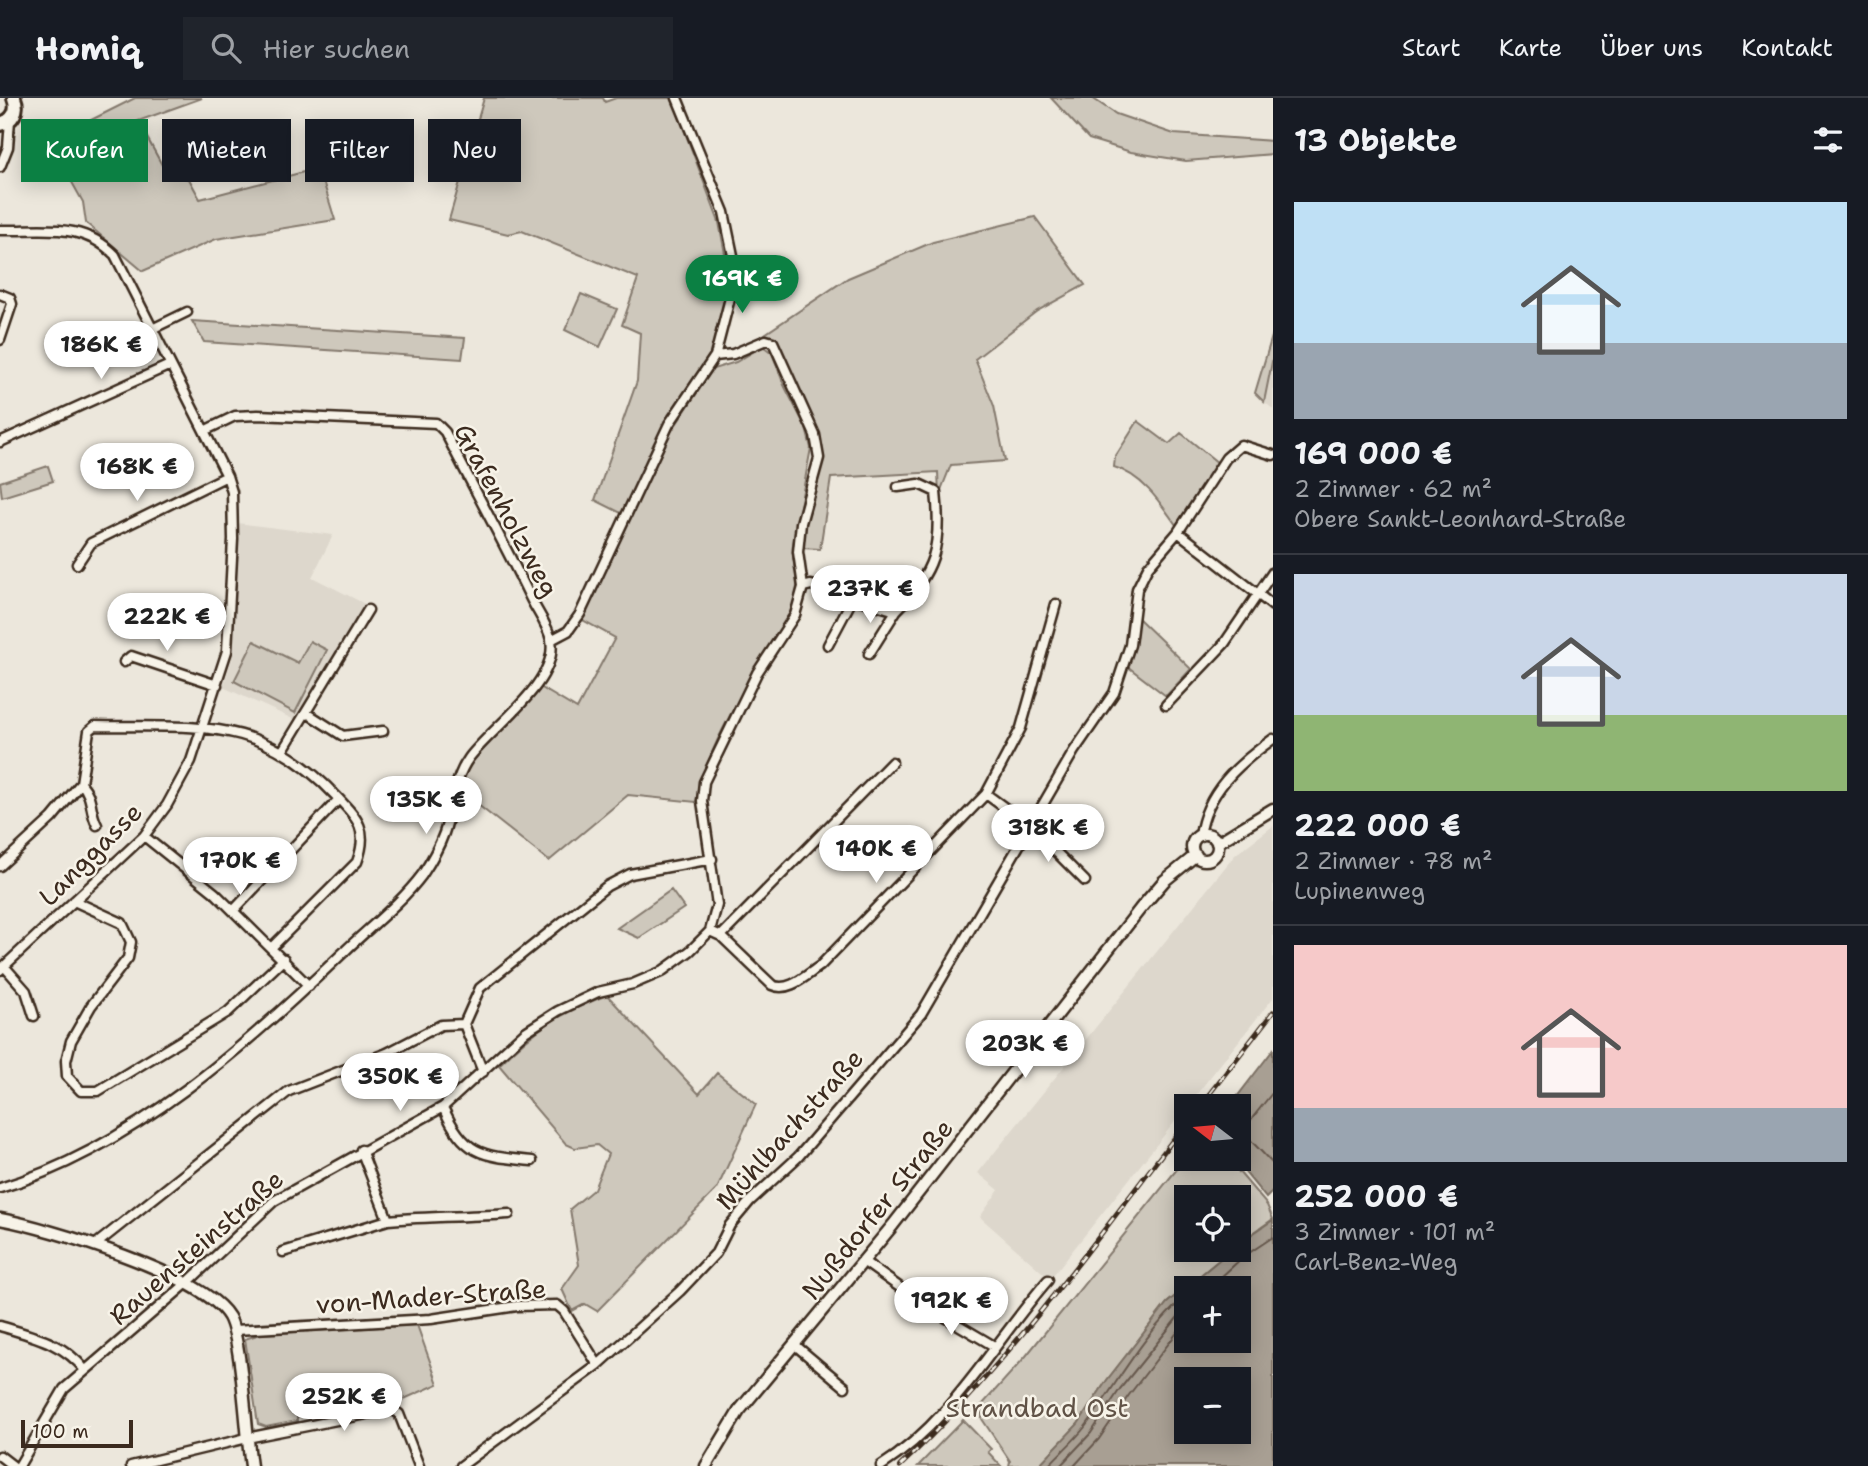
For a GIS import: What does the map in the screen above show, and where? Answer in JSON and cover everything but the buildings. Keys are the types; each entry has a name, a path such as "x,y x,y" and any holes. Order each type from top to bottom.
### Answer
{"main road":[{"path":"8,115 25,98"}],"street":[{"path":"0,1188 66,1161 161,1107 213,1070 309,986 422,874 444,833 454,790 465,764 535,687 549,662 551,640 568,631 580,614 669,424 715,356 730,298 735,265 733,250 724,212 677,98"},
{"path":"0,167 8,147 8,115"},
{"name":"Langgasse","path":"0,230 78,231 100,242 115,255 206,430 232,492 233,539 228,641 204,726 191,761 167,805 144,836 2,968 26,991 34,1016"},
{"path":"0,294 10,298 12,304 0,340"},
{"path":"152,329 187,312"},
{"path":"715,356 733,354 766,340 773,342 815,435 819,457 801,523 798,552 803,587 795,615 757,673 704,782 702,800 717,905 710,931 721,936 772,985 779,989 789,986 820,965 986,794 1021,729 1056,604"},
{"path":"0,442 42,419 170,365"},
{"name":"Grafenholzweg","path":"206,430 235,416 258,415 436,423 446,432 509,548 551,640"},
{"name":"Mühlbachstraße","path":"461,1466 598,1365 716,1253 730,1225 750,1200 798,1157 920,1014 1074,751 1114,693 1130,645 1137,589 1148,567 1178,532 1226,458 1241,445 1273,456"},
{"path":"77,564 91,543 226,476"},
{"path":"869,654 896,611 920,587 939,539 936,492 919,484 898,487"},
{"path":"1178,532 1273,606"},
{"path":"1166,705 1224,644 1260,595 1273,572"},
{"path":"803,587 811,584 896,611"},
{"path":"828,645 853,598"},
{"path":"283,750 368,610"},
{"path":"124,662 131,656 216,685"},
{"path":"307,713 343,736 383,731"},
{"path":"0,866 52,818 81,783 89,731 95,726 204,726 244,734 283,750 314,773 339,799 363,833 363,845 357,862 272,947"},
{"path":"1196,855 1193,845 1199,836 1203,813 1212,797 1246,758 1273,739"},
{"path":"721,936 892,762"},
{"path":"81,783 93,803 92,816 97,825"},
{"path":"986,794 1031,827 1085,881"},
{"path":"234,911 339,799"},
{"name":"Nußdorfer Straße","path":"706,1466 739,1411 863,1261 1164,881 1196,855 1207,860 1212,858 1216,854 1217,843 1273,809"},
{"path":"1199,836 1210,835 1217,843"},
{"path":"144,836 234,911 309,986"},
{"path":"483,1072 464,1024 480,988 607,886 629,874 712,859"},
{"path":"74,901 122,923 131,942 128,958 91,1006 68,1048 67,1076 81,1091 98,1091 228,1012 284,959"},
{"name":"Rauensteinstraße","path":"19,1466 64,1389 186,1284 274,1201 361,1150 443,1107 525,1032 558,1011 598,992 633,984 661,972 690,951 710,931"},
{"path":"95,1245 289,1091 387,1052 441,1024 464,1024"},
{"path":"443,1107 452,1130 467,1147 484,1156 532,1161"},
{"path":"361,1150 388,1220"},
{"path":"283,1252 388,1220 442,1214 463,1217 509,1214"},
{"path":"0,1219 36,1226 95,1245 186,1284 220,1305 235,1330 251,1466"},
{"path":"863,1261 923,1304 994,1346"},
{"path":"880,1466 920,1434 969,1381 1048,1280"},
{"name":"von-Mader-Straße","path":"235,1330 383,1323 517,1306 557,1306 564,1311 598,1365"},
{"path":"0,1326 53,1343 72,1354 85,1370"},
{"path":"795,1345 845,1387"},
{"path":"131,1466 247,1438 397,1409 419,1466"},
{"path":"0,1456 13,1466"}],"shaded area":[{"path":"1273,357 1273,409 1264,402"},
{"path":"237,523 333,535 312,577 365,604 295,720 223,687 232,659"},
{"path":"1273,826 1273,998 1197,1094 1174,1094 1174,1123 1050,1279 980,1217 999,1190 978,1173 1235,855"}],"green space":[{"path":"135,98 202,98 144,119 93,119"},
{"path":"484,98 603,98 605,102 616,98 672,98 719,222 727,264 726,304 711,354 669,419 625,515 595,500 637,381 640,333 622,325 638,278 522,231 508,234 449,220 460,182 521,182 521,119 478,119"},
{"path":"1051,98 1092,98 1116,114 1174,134 1273,141 1273,154 1186,161 1131,152 1089,139"},
{"path":"148,139 162,165 162,182 191,182 200,199 265,182 291,182 291,175 305,172 305,182 323,182 335,220 216,239 143,271 86,223 83,202 72,182 148,182"},
{"path":"1035,217 1085,285 1037,311 975,359 994,406 1005,461 951,465 939,495 938,472 831,478 820,549 801,548 822,453 814,425 792,383 777,343 774,338 762,336 848,278 933,242"},
{"path":"581,294 617,309 600,347 565,330"},
{"path":"192,321 465,338 462,359 204,342"},
{"path":"1273,333 1273,357 1264,402 1255,393"},
{"path":"763,346 772,353 784,385 806,428 811,448 793,544 797,586 793,605 723,728 707,765 696,802 628,795 549,861 459,790 469,765 540,687 577,709 615,638 581,619 671,432 713,369 736,362"},
{"path":"1138,421 1169,444 1181,433 1218,463 1176,525 1142,483 1114,467 1115,457"},
{"path":"48,466 53,481 2,497 0,482"},
{"path":"1136,616 1191,669 1166,696 1127,666"},
{"path":"254,641 298,663 310,641 327,650 295,713 234,681"},
{"path":"671,890 684,908 639,938 617,928"},
{"path":"607,995 699,1094 717,1073 756,1104 717,1189 597,1311 585,1304 572,1311 562,1289 579,1265 570,1209 594,1189 608,1154 597,1145 575,1148 566,1144 499,1065 549,1023"},
{"name":"Strandbad Ost","path":"1175,1171 1238,1171 1250,1185 1174,1185 1174,1262 1217,1262 1200,1276 1174,1276 1174,1297 1107,1380 1078,1424 1040,1464 1009,1466 1010,1461 982,1419 981,1406 1026,1356"},
{"name":"Strandbad Ost","path":"1251,1186 1267,1205 1273,1219 1251,1235"},
{"path":"417,1325 438,1384 395,1403 297,1417 297,1421 266,1427 258,1424 245,1339 260,1334"},
{"path":"963,1420 991,1449 988,1452 1001,1466 918,1466"}],"water":[{"path":"1273,1050 1273,1191 1266,1198 1244,1171 1251,1171 1251,1094 1239,1094"},
{"path":"1273,1220 1273,1466 1034,1466 1040,1464 1078,1424 1107,1380 1174,1297 1174,1353 1251,1353 1251,1276 1200,1276 1217,1262 1251,1262 1251,1235"}],"railway":[{"path":"1209,1094 1273,1012"},
{"path":"900,1466 978,1386 1050,1300 1174,1139"}]}
